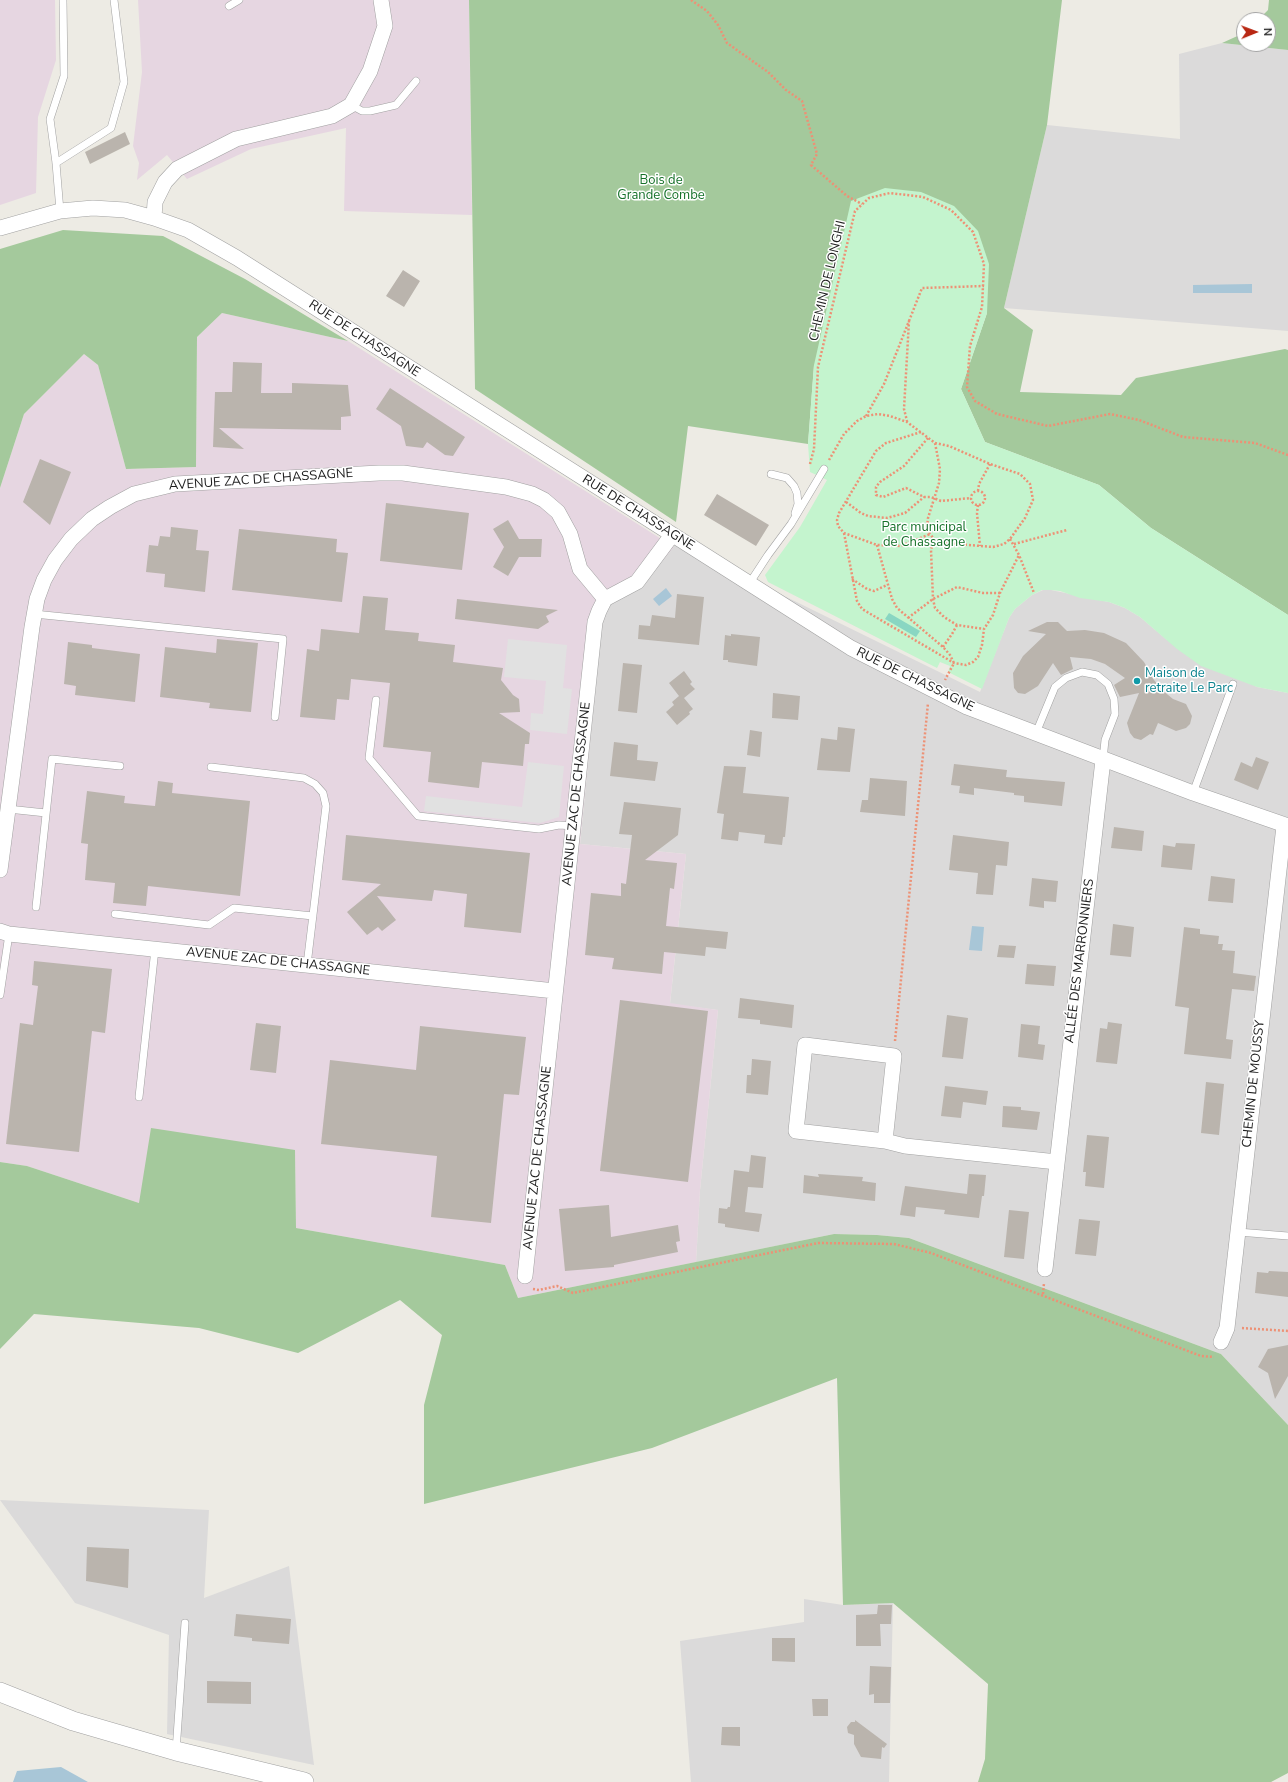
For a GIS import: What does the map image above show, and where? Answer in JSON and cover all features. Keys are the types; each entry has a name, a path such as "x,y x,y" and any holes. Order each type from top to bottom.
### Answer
{"street":[{"path":"154,218 155,202 165,182 177,169 236,139 332,116 351,105 370,71 385,26 382,0"},
{"name":"RUE DE CHASSAGNE","path":"0,228 60,211 93,208 125,210 188,230 237,258 748,584 851,648 967,707 1103,760 1286,826"},
{"name":"AVENUE ZAC DE CHASSAGNE","path":"0,870 34,614 44,580 55,560 72,539 92,519 134,494 176,484 379,473 403,473 506,487 532,494 544,500 558,512 570,534 580,569 606,599 595,622 525,1276"},
{"path":"606,599 637,582 672,535"},
{"name":"ALLÉE DES MARRONNIERS","path":"1045,1269 1103,760"},
{"name":"CHEMIN DE MOUSSY","path":"1221,1342 1227,1328 1286,826"},
{"name":"AVENUE ZAC DE CHASSAGNE","path":"4,933 555,991"},
{"path":"885,1140 894,1056 805,1046 796,1131 885,1140 905,1146 1057,1162"},
{"path":"0,1692 73,1721 176,1751 304,1782"}],"lane":[{"path":"60,211 56,163 50,119 64,76 62,0"},
{"path":"56,163 111,128 124,82 114,0"},
{"path":"229,6 239,0"},
{"path":"351,105 362,111 370,111 396,105 416,82"},
{"path":"748,584 791,524 824,469"},
{"path":"771,474 787,478 797,493 798,504 791,524"},
{"path":"34,614 283,638 274,717"},
{"path":"1036,733 1055,687 1066,678 1082,672 1097,675 1108,684 1114,699 1115,714 1105,740 1103,760"},
{"path":"1193,793 1232,684"},
{"path":"376,700 369,758 418,816 539,829 559,824 573,826"},
{"path":"36,907 52,760 120,766"},
{"path":"211,767 304,778 315,784 323,793 326,806 307,965"},
{"path":"8,809 46,813"},
{"path":"115,914 209,925 234,908 313,916"},
{"path":"0,995 4,933"},
{"path":"139,1098 155,949"},
{"path":"1238,1232 1288,1236"},
{"path":"176,1751 185,1623"}],"path":[{"path":"691,0 707,11 727,43 768,72 786,90 802,101 817,154 811,165 847,196 862,204 869,198 890,193 923,197 951,210 973,232 984,264 982,307 970,346 967,387 975,401 996,414 1048,426 1110,414 1139,420 1183,437 1254,443 1288,455"},
{"name":"CHEMIN DE LONGHI","path":"811,491 806,479 814,448 818,367 855,211 862,204"},
{"path":"866,416 884,384 922,288 984,286"},
{"path":"907,422 904,408 909,321"},
{"path":"810,464 824,469 844,434 857,421 866,416 878,414 890,416 907,422 935,443 948,446 990,464 1020,474 1026,479 1032,492 1030,508 1010,540 1004,544 993,547 945,543 934,539 930,534 927,527 928,518 939,482 940,469 935,443"},
{"path":"921,432 886,443 876,451 837,520 838,526 844,532 877,545 901,546 910,544 930,534"},
{"path":"928,438 904,466 880,482 875,491 879,497 883,497 906,488 924,497 935,498 941,501 971,498"},
{"path":"978,491 979,484 990,464"},
{"path":"971,498 973,493 978,491 984,493 985,499 978,505 977,513 980,546"},
{"path":"846,502 861,513 868,516 887,518 905,513 924,497"},
{"path":"971,498 973,502 978,505"},
{"path":"1014,544 1067,530"},
{"path":"844,532 856,601 862,608 954,663 966,664 973,662 978,656 982,645 984,629 993,615 1000,593 1019,555"},
{"path":"934,539 931,550 933,599 935,608 944,617 957,624 984,629"},
{"path":"1010,540 1014,544 1019,555 1034,593"},
{"path":"877,545 887,585 897,608 943,646 954,663"},
{"path":"852,579 867,589 874,591 887,585"},
{"path":"908,618 933,599 957,587 983,593 1000,593"},
{"path":"943,646 957,624"},
{"path":"894,1056 928,704 954,663"},
{"path":"525,1276 529,1288 538,1290 557,1286 573,1293 818,1243 894,1244 931,1253 1201,1356 1215,1357 1221,1342"},
{"path":"1227,1328 1288,1331"}],"shaded area":[{"path":"0,0 55,0 56,60 38,117 36,193 0,205"},
{"path":"138,0 469,0 472,215 344,211 346,128 251,149 187,179 167,155 137,180 139,163 133,146 142,72"},
{"path":"1222,43 1236,44 1236,52 1276,52 1276,49 1288,50 1288,331 1004,308 1047,125 1180,139 1179,54"},
{"path":"222,313 348,341 674,547 642,585 618,597 603,612 580,844 686,854 670,1003 718,1010 700,1190 696,1262 518,1298 505,1265 296,1228 295,1151 139,1203 27,1166 0,1162 0,488 24,414 84,354 98,365 126,469 196,467 197,337"},
{"path":"684,534 766,587 980,692 1009,618 1015,609 1032,595 1043,590 1051,590 1109,602 1125,608 1140,617 1166,639 1257,687 1288,693 1288,1425 1221,1354 909,1238 877,1235 834,1234 696,1262 700,1190 718,1010 670,1004 686,854 580,844 603,612 618,597 642,585"},
{"path":"508,639 567,645 563,688 572,689 567,734 530,730 531,713 543,714 546,681 504,677"},
{"path":"528,762 564,766 559,817 540,823 424,811 426,796 522,807"},
{"path":"0,1500 209,1510 204,1598 289,1566 314,1765 167,1734 169,1635 75,1603"},
{"path":"804,1599 843,1605 893,1603 889,1782 691,1782 680,1641 804,1622"}],"green space":[{"name":"Bois de Grande Combe","path":"469,0 1062,0 1047,125 1004,308 1033,330 1020,392 1121,395 1136,378 1285,349 1288,350 1288,615 1151,528 1099,485 985,442 961,389 987,313 814,365 808,444 688,426 676,522 475,389"},
{"path":"1269,0 1288,0 1288,50 1276,49 1276,12 1266,12 1268,10"},
{"path":"1236,37 1236,44 1222,43"},
{"name":"Parc municipal de Chassagne","path":"885,188 921,192 954,206 978,231 989,264 987,313 961,389 985,442 1099,485 1151,528 1288,615 1288,693 1257,687 1201,666 1177,649 1140,617 1125,608 1109,602 1080,598 1060,591 1051,590 1042,590 1032,595 1015,609 1009,618 982,689 948,672 950,666 940,662 937,668 768,582 765,575 800,527 827,480 810,472 808,444 814,365 851,201"},
{"path":"63,230 163,236 245,279 348,341 222,313 197,337 196,467 126,469 98,365 84,354 24,414 0,488 0,249"},
{"path":"889,613 920,631 916,637 885,619"},
{"path":"151,1128 295,1150 296,1228 505,1265 518,1298 834,1234 877,1235 909,1238 1221,1354 1288,1425 1288,1773 1271,1782 978,1782 985,1759 988,1684 893,1603 843,1605 837,1378 652,1448 424,1504 424,1405 442,1335 400,1300 298,1353 199,1328 34,1314 0,1349 0,1162 27,1166 139,1203"}],"water":[{"path":"1252,284 1252,293 1193,293 1193,285"},
{"path":"666,588 672,596 659,606 653,599"},
{"path":"972,926 984,927 982,951 969,950"},
{"path":"61,1767 88,1782 13,1782 17,1771"}],"building":[{"path":"125,132 130,144 90,164 85,152"},
{"path":"403,270 420,281 404,307 386,296"},
{"path":"233,362 262,363 261,393 292,393 292,383 348,385 351,416 341,417 341,430 219,428 244,449 213,447 215,392 232,392"},
{"path":"390,388 465,437 453,456 445,455 427,442 423,448 406,446 401,426 376,409"},
{"path":"40,459 71,472 50,525 23,502"},
{"path":"717,494 769,525 756,546 704,515"},
{"path":"386,503 469,513 462,570 380,561"},
{"path":"508,520 519,539 542,539 541,557 519,557 508,576 493,567 504,547 493,529"},
{"path":"171,527 198,530 196,550 209,551 205,592 164,587 165,574 146,572 149,545 158,546 160,536 170,537"},
{"path":"239,529 337,539 336,552 348,553 342,602 232,590"},
{"path":"677,594 704,597 699,645 638,639 639,625 650,626 652,615 675,618"},
{"path":"363,596 388,598 385,630 419,633 418,641 455,645 453,662 503,668 501,680 513,695 519,699 520,712 499,713 530,733 529,744 525,744 523,766 482,762 479,788 428,782 431,752 383,747 390,683 351,679 349,700 337,699 335,720 300,717 307,649 319,651 321,629 359,633"},
{"path":"457,599 558,610 546,616 549,622 538,629 455,619"},
{"name":"Maison de retraite Le Parc","path":"1047,622 1058,622 1067,631 1085,630 1104,633 1126,643 1144,662 1154,680 1162,690 1173,699 1186,704 1192,716 1190,724 1186,728 1176,731 1158,723 1153,735 1150,734 1141,740 1134,738 1130,733 1127,723 1139,693 1120,697 1114,685 1125,678 1105,664 1091,659 1070,657 1073,669 1061,675 1053,663 1038,686 1025,694 1018,693 1014,688 1013,673 1023,656 1046,634 1028,631"},
{"path":"731,634 760,637 757,666 723,660 725,635 731,636"},
{"path":"217,639 258,643 251,712 209,708 210,703 160,697 165,647 216,653"},
{"path":"68,642 92,645 92,648 140,654 135,702 75,695 76,686 64,684"},
{"path":"623,663 642,665 637,713 618,711"},
{"path":"684,671 692,682 690,684 695,689 684,698 693,709 689,712 690,714 677,725 666,712 674,705 672,702 679,696 669,683"},
{"path":"773,693 800,696 798,720 772,718"},
{"path":"838,727 855,729 850,772 817,770 821,738 837,740"},
{"path":"750,730 762,732 760,757 747,755"},
{"path":"614,742 638,745 637,760 658,762 655,781 610,776"},
{"path":"1256,757 1269,762 1258,790 1234,780 1241,762 1252,767"},
{"path":"954,764 1007,770 1006,777 1065,782 1062,806 1024,802 1024,796 1014,795 1014,793 974,788 974,795 959,793 960,786 951,785"},
{"path":"724,766 746,767 743,793 789,797 785,837 783,837 782,845 764,843 765,835 739,832 738,841 721,839 724,814 717,813"},
{"path":"870,778 907,781 905,816 860,812 862,800 868,800"},
{"path":"158,781 173,783 172,793 250,801 240,896 148,886 146,906 113,903 115,883 85,880 88,844 81,843 87,791 125,796 124,803 155,806"},
{"path":"624,802 681,808 678,835 645,860 677,863 674,889 670,888 666,926 728,932 726,949 706,947 705,956 664,952 662,974 612,969 614,958 585,955 591,893 621,896 621,883 626,884 632,835 619,834"},
{"path":"1114,827 1144,831 1142,851 1111,848"},
{"path":"346,835 530,853 521,933 464,927 467,894 434,890 432,901 377,896 396,920 382,931 378,927 367,935 347,912 381,884 342,880"},
{"path":"953,835 1009,842 1007,866 996,865 993,895 976,894 978,873 949,870"},
{"path":"1176,843 1195,844 1192,870 1161,867 1163,845 1175,847"},
{"path":"1211,876 1235,879 1233,903 1208,901"},
{"path":"1032,878 1058,881 1056,902 1044,901 1044,908 1029,906"},
{"path":"1113,924 1134,927 1131,957 1110,955"},
{"path":"1184,927 1200,929 1200,934 1219,936 1218,944 1223,944 1222,950 1235,951 1233,973 1256,976 1254,991 1232,989 1226,1039 1233,1040 1231,1059 1184,1054 1189,1008 1175,1006"},
{"path":"999,945 1016,946 1014,958 997,957"},
{"path":"34,961 112,969 105,1033 92,1031 79,1152 6,1144 20,1023 33,1025 38,986 32,985"},
{"path":"1027,964 1056,966 1054,986 1025,984"},
{"path":"740,998 794,1005 792,1028 760,1024 760,1020 738,1018"},
{"path":"620,1000 708,1011 688,1182 600,1171"},
{"path":"947,1015 968,1018 963,1059 942,1057"},
{"path":"1108,1022 1122,1024 1117,1064 1096,1062 1100,1028 1107,1029"},
{"path":"256,1023 281,1026 276,1073 250,1070"},
{"path":"1021,1024 1040,1026 1038,1044 1045,1045 1043,1060 1018,1057"},
{"path":"420,1026 526,1037 519,1095 504,1094 491,1223 431,1217 437,1156 321,1144 330,1060 416,1070"},
{"path":"752,1059 771,1061 768,1095 746,1093 747,1075 751,1075"},
{"path":"1206,1082 1224,1084 1219,1135 1201,1133"},
{"path":"945,1086 988,1091 986,1105 963,1102 961,1118 941,1116"},
{"path":"1003,1106 1021,1107 1021,1110 1040,1112 1037,1130 1002,1127"},
{"path":"1087,1135 1109,1137 1104,1188 1085,1186 1086,1172 1083,1172"},
{"path":"751,1155 766,1157 763,1188 748,1187 745,1212 762,1214 759,1232 725,1227 725,1224 718,1223 719,1208 727,1209 730,1207 734,1170 749,1172"},
{"path":"818,1174 863,1177 862,1181 876,1183 875,1201 803,1193 804,1175 819,1177"},
{"path":"969,1174 986,1175 984,1196 982,1196 979,1218 944,1214 945,1210 916,1207 915,1217 900,1215 905,1186 967,1194"},
{"path":"609,1205 611,1237 678,1225 680,1241 676,1242 678,1252 614,1265 614,1267 565,1271 559,1209"},
{"path":"1009,1210 1029,1212 1024,1259 1004,1257"},
{"path":"1079,1219 1100,1221 1096,1256 1075,1254"},
{"path":"1269,1271 1288,1272 1288,1297 1255,1293 1257,1272 1268,1273"},
{"path":"1288,1345 1288,1376 1275,1399 1268,1373 1258,1367 1268,1349"},
{"path":"87,1547 129,1549 128,1588 86,1581"},
{"path":"878,1605 892,1605 891,1624 880,1624 881,1646 856,1646 856,1615 877,1614"},
{"path":"236,1614 291,1619 289,1644 252,1641 252,1638 234,1636"},
{"path":"772,1638 795,1638 795,1662 772,1661"},
{"path":"870,1666 891,1667 890,1703 874,1703 874,1694 869,1695"},
{"path":"207,1681 251,1682 251,1704 207,1703"},
{"path":"812,1699 828,1699 828,1716 813,1716"},
{"path":"855,1720 887,1744 884,1748 882,1747 881,1759 861,1757 854,1744 854,1735 848,1733 847,1727 851,1722 855,1722"},
{"path":"722,1727 740,1727 740,1746 721,1745"}],"place":[{"name":"Maison de retraite Le Parc","path":"1137,681"}]}
